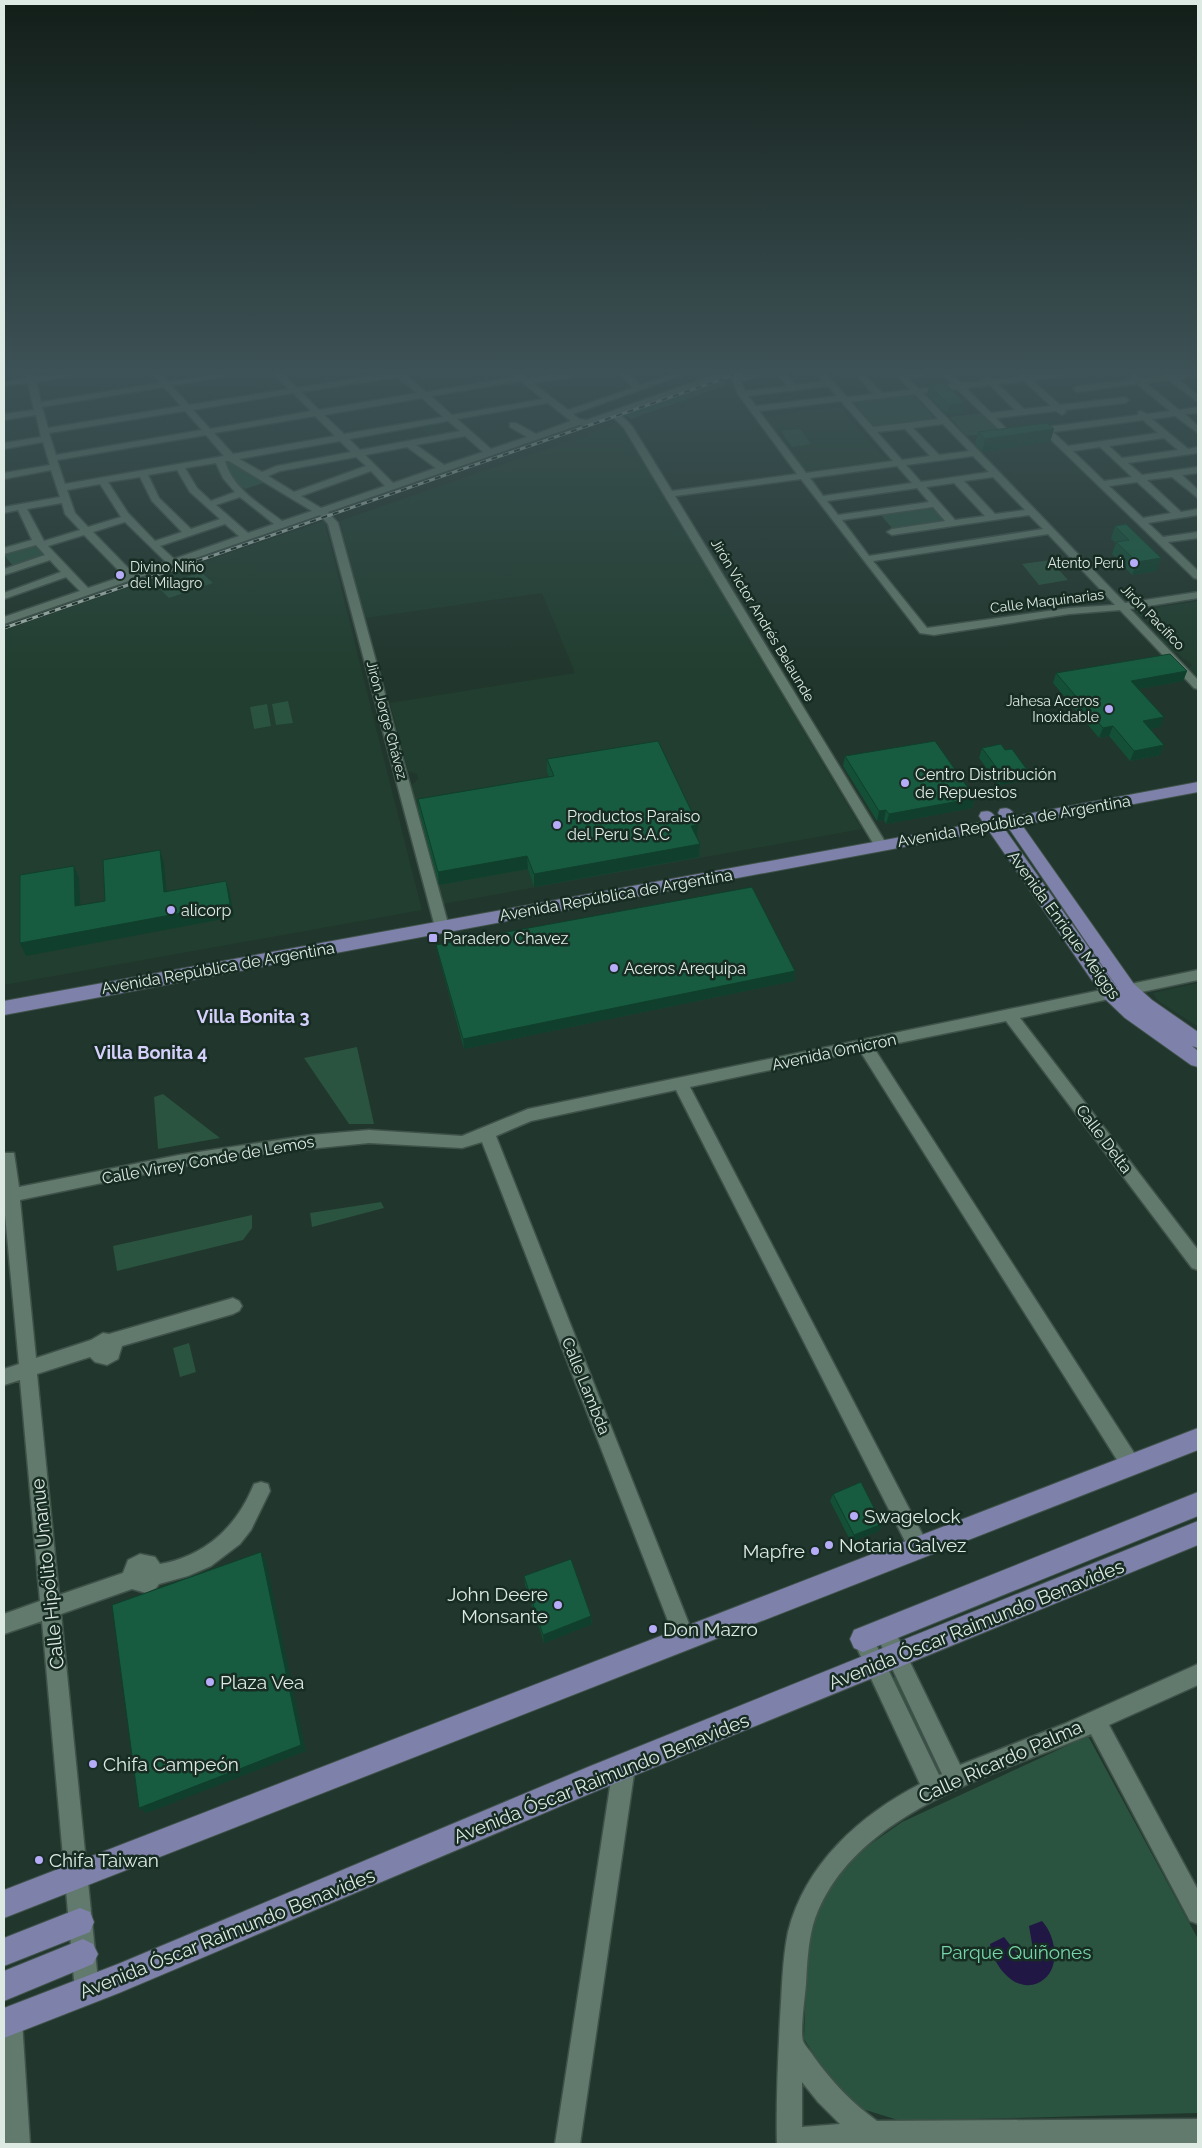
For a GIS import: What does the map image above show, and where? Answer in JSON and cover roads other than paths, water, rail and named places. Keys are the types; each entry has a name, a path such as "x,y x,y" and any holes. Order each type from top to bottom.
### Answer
{"main road":[{"name":"Avenida República de Argentina","path":"1173,787 1198,777"},
{"name":"Avenida República de Argentina","path":"4,998 441,922 1173,787 1198,787"},
{"name":"Avenida Enrique Meiggs","path":"1009,817 1128,988 1198,1060"},
{"name":"Avenida Enrique Meiggs","path":"990,821 1110,993 1131,1013 1171,1032 1198,1041"},
{"path":"1013,855 1033,851"},
{"name":"Avenida República de Argentina","path":"4,1008 441,922"},
{"path":"1091,968 1110,964"},
{"path":"4,1904 1198,1439"},
{"name":"Avenida Óscar Raimundo Benavides","path":"874,1634 1198,1504"},
{"name":"Avenida Óscar Raimundo Benavides","path":"7,2022 1198,1532"},
{"path":"4,1952 80,1922"},
{"name":"Avenida Óscar Raimundo Benavides","path":"4,1986 83,1954"}],"street":[{"path":"57,474 70,514 131,577"},
{"path":"61,488 142,474"},
{"path":"143,474 155,499 190,533"},
{"path":"184,474 189,484 246,537"},
{"path":"224,474 248,490 281,525"},
{"path":"258,474 323,513"},
{"path":"261,476 265,474"},
{"path":"293,495 352,474"},
{"path":"380,474 392,487"},
{"path":"4,621 281,525 323,513 428,474"},
{"name":"Jirón Victor Andrés Belaunde","path":"658,474 878,841"},
{"path":"670,494 816,474"},
{"path":"910,474 952,523"},
{"path":"821,499 994,474"},
{"name":"Jirón Pacífico","path":"996,474 1198,686"},
{"path":"1092,474 1198,576"},
{"path":"1135,474 1179,515"},
{"path":"1102,484 1173,474"},
{"path":"1175,474 1198,494"},
{"path":"803,476 866,559 900,542 938,537 1050,532"},
{"path":"957,480 992,517"},
{"path":"103,481 111,499 126,518 173,563"},
{"path":"210,504 271,482"},
{"path":"860,493 900,542"},
{"path":"4,510 65,499"},
{"path":"835,518 935,504"},
{"path":"21,507 40,543 87,592"},
{"path":"900,542 938,537 952,523 1031,512"},
{"path":"1140,521 1198,512"},
{"name":"Jirón Jorge Chávez","path":"323,513 336,531 441,922"},
{"path":"4,551 85,531 126,518"},
{"path":"154,545 227,520"},
{"path":"1161,540 1198,535"},
{"path":"4,559 8,570 52,556"},
{"name":"Calle Maquinarias","path":"866,559 921,628 929,632 1069,611 1122,607 1198,595"},
{"path":"4,596 68,573"},
{"name":"Avenida Omicron","path":"480,1137 528,1115 680,1085 1198,974"},
{"name":"Calle Delta","path":"1009,1014 1198,1263"},
{"path":"864,1045 1131,1465"},
{"path":"680,1085 919,1548"},
{"name":"Calle Virrey Conde de Lemos","path":"8,1196 228,1152 289,1144 358,1137 447,1142 480,1137"},
{"name":"Calle Lambda","path":"480,1137 685,1639"},
{"name":"Calle Hipólito Unanue","path":"8,1158 8,1196 28,1370 87,1990"},
{"path":"4,1377 104,1343 233,1306"},
{"path":"4,1624 143,1577 171,1573 187,1567 230,1542 250,1518 261,1491"},
{"path":"874,1634 886,1660 932,1787"},
{"path":"886,1660 954,1778"},
{"name":"Calle Ricardo Palma","path":"789,2142 790,2043 796,1962 804,1919 824,1879 854,1841 884,1817 932,1787 1096,1720 1198,1674"},
{"path":"1096,1720 1198,1913"},
{"path":"566,2144 624,1768"},
{"path":"7,2022 18,2144"},
{"path":"790,2043 827,2096 847,2115 873,2134"},
{"path":"789,2142 873,2134 1198,2131"}],"railway":[{"path":"4,628 448,474"}],"place":[{"name":"Atento Perú","path":"1134,563"},
{"name":"Divino Niño del Milagro","path":"120,575"},
{"name":"Jahesa Aceros Inoxidable","path":"1109,709"},
{"name":"Centro Distribución de Repuestos","path":"905,783"},
{"name":"Productos Paraiso del Peru S.A.C","path":"557,825"},
{"name":"alicorp","path":"171,910"},
{"name":"Paradero Chavez","path":"433,938"},
{"name":"Aceros Arequipa","path":"614,968"},
{"name":"Swagelock","path":"854,1516"},
{"name":"Notaria Galvez","path":"829,1545"},
{"name":"Mapfre","path":"815,1551"},
{"name":"John Deere Monsante","path":"558,1605"},
{"name":"Don Mazro","path":"653,1629"},
{"name":"Plaza Vea","path":"210,1682"},
{"name":"Chifa Campeón","path":"93,1764"},
{"name":"Chifa Taiwan","path":"39,1860"}],"district":[{"name":"Villa Bonita 3","path":"253,1016"},
{"name":"Villa Bonita 4","path":"151,1052"}],"park label":[{"name":"Parque Quiñones","path":"1016,1952"}]}
